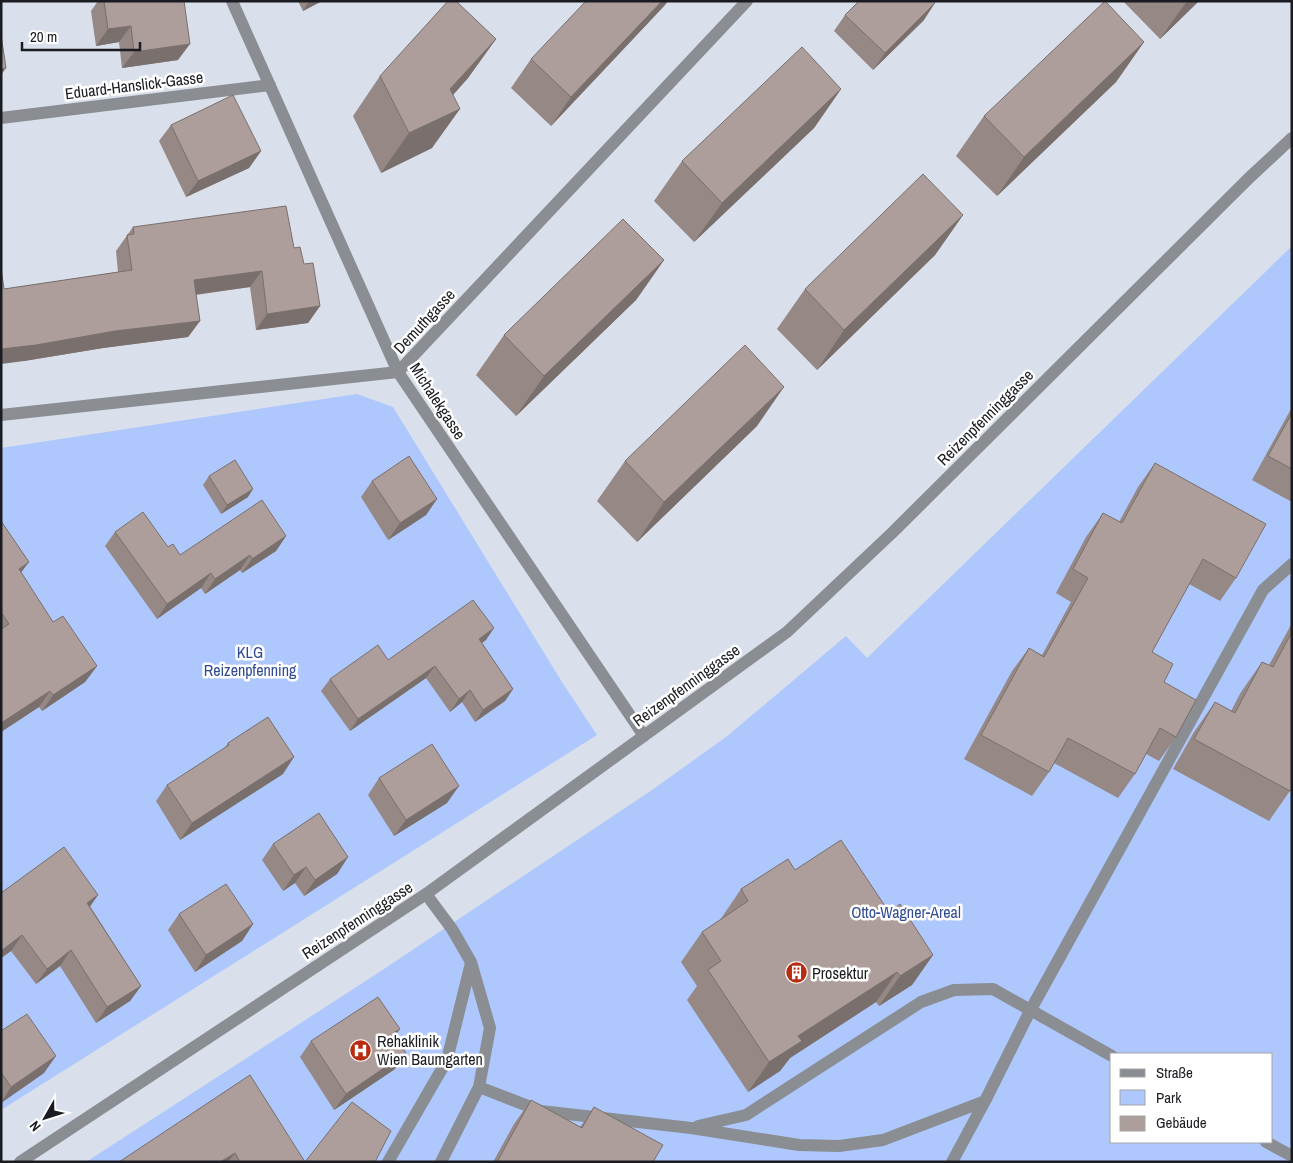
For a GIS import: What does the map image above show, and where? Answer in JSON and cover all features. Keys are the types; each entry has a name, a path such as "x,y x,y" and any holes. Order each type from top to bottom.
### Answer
{"street":[{"name":"Michalekgasse","path":"232,1 398,372 644,736"},
{"name":"Demuthgasse","path":"1,415 398,372 747,1"},
{"name":"Eduard-Hanslick-Gasse","path":"1,118 270,85"},
{"name":"Reizenpfenninggasse","path":"20,1162 426,894 787,632 893,532 1249,178 1292,138"},
{"path":"952,1162 1030,1011 1263,590 1292,564"},
{"path":"426,894 452,929 471,962 490,1028 479,1087 441,1162"},
{"path":"388,1162 447,1060 471,962"},
{"path":"691,1128 746,1115 921,1002 954,990 992,989 1110,1055"},
{"path":"479,1087 541,1111 691,1128 799,1144 839,1146 883,1140 985,1101"},
{"path":"1268,1143 1292,1156"}],"green space":[{"name":"Otto-Wagner-Areal","path":"1292,246 1292,1162 86,1162 381,971 652,790 726,737 846,636 867,658"},
{"name":"KLG Reizenpfenning","path":"357,394 393,407 562,682 597,735 1,1110 1,448"}],"building":[{"path":"104,1 184,1 190,44 134,52 131,26 108,29"},
{"path":"448,1 456,1 496,39 450,89 460,109 409,133 380,76"},
{"path":"586,1 662,1 571,97 531,59"},
{"path":"859,1 933,1 935,3 885,53 845,15"},
{"path":"1105,1 1144,42 1024,157 984,116"},
{"path":"1,35 6,68 1,69"},
{"path":"802,47 841,89 722,203 682,161"},
{"path":"233,95 261,151 198,181 171,125"},
{"path":"923,174 963,215 844,330 805,289"},
{"path":"286,206 294,248 300,247 304,264 313,263 320,306 267,314 262,271 194,280 200,321 115,331 36,345 1,349 1,268 4,289 132,270 127,235 134,234 133,227"},
{"path":"623,219 664,260 544,376 504,335"},
{"path":"745,345 784,387 664,502 625,461"},
{"path":"1292,413 1292,469 1268,456"},
{"path":"409,456 437,499 400,523 372,481"},
{"path":"235,460 253,489 227,505 209,476"},
{"path":"1155,463 1266,524 1236,578 1203,559 1152,652 1173,664 1164,682 1196,700 1176,737 1160,728 1135,774 1068,738 1049,772 981,735 1029,648 1044,657 1088,578 1073,569 1103,513 1122,523"},
{"path":"262,500 286,536 252,559 250,555 215,579 211,573 167,604 115,532 143,512 168,547 173,544 180,555"},
{"path":"1,521 29,562 19,569 53,622 63,616 97,666 53,695 50,691 1,723 1,629 9,624 1,612"},
{"path":"473,600 494,628 479,639 513,689 483,710 470,690 459,699 435,666 358,719 330,679 378,645 388,660"},
{"path":"1292,632 1292,788 1290,791 1194,739 1215,702 1235,713 1262,662 1273,667"},
{"path":"268,717 294,757 192,823 167,785"},
{"path":"432,744 459,786 406,820 379,778"},
{"path":"319,813 348,857 315,880 306,867 294,875 273,844"},
{"name":"Prosektur","path":"841,840 889,912 900,904 933,955 900,976 897,972 798,1036 802,1041 769,1062 708,970 721,961 702,932 748,901 741,889 788,859 795,870"},
{"path":"64,847 98,895 87,903 141,986 107,1007 71,950 47,969 22,935 1,951 1,893"},
{"path":"226,884 253,924 206,955 179,914"},
{"path":"378,997 400,1029 393,1033 406,1053 346,1094 311,1041"},
{"path":"27,1014 56,1056 11,1087 1,1072 1,1031"},
{"path":"250,1075 305,1162 240,1162 235,1153 220,1162 119,1162"},
{"path":"531,1100 582,1128 594,1107 663,1145 653,1162 497,1162"},
{"path":"352,1102 391,1131 375,1162 305,1162"}],"place":[{"name":"Prosektur","path":"796,973"},
{"name":"Rehaklinik Wien Baumgarten","path":"361,1050"}]}
